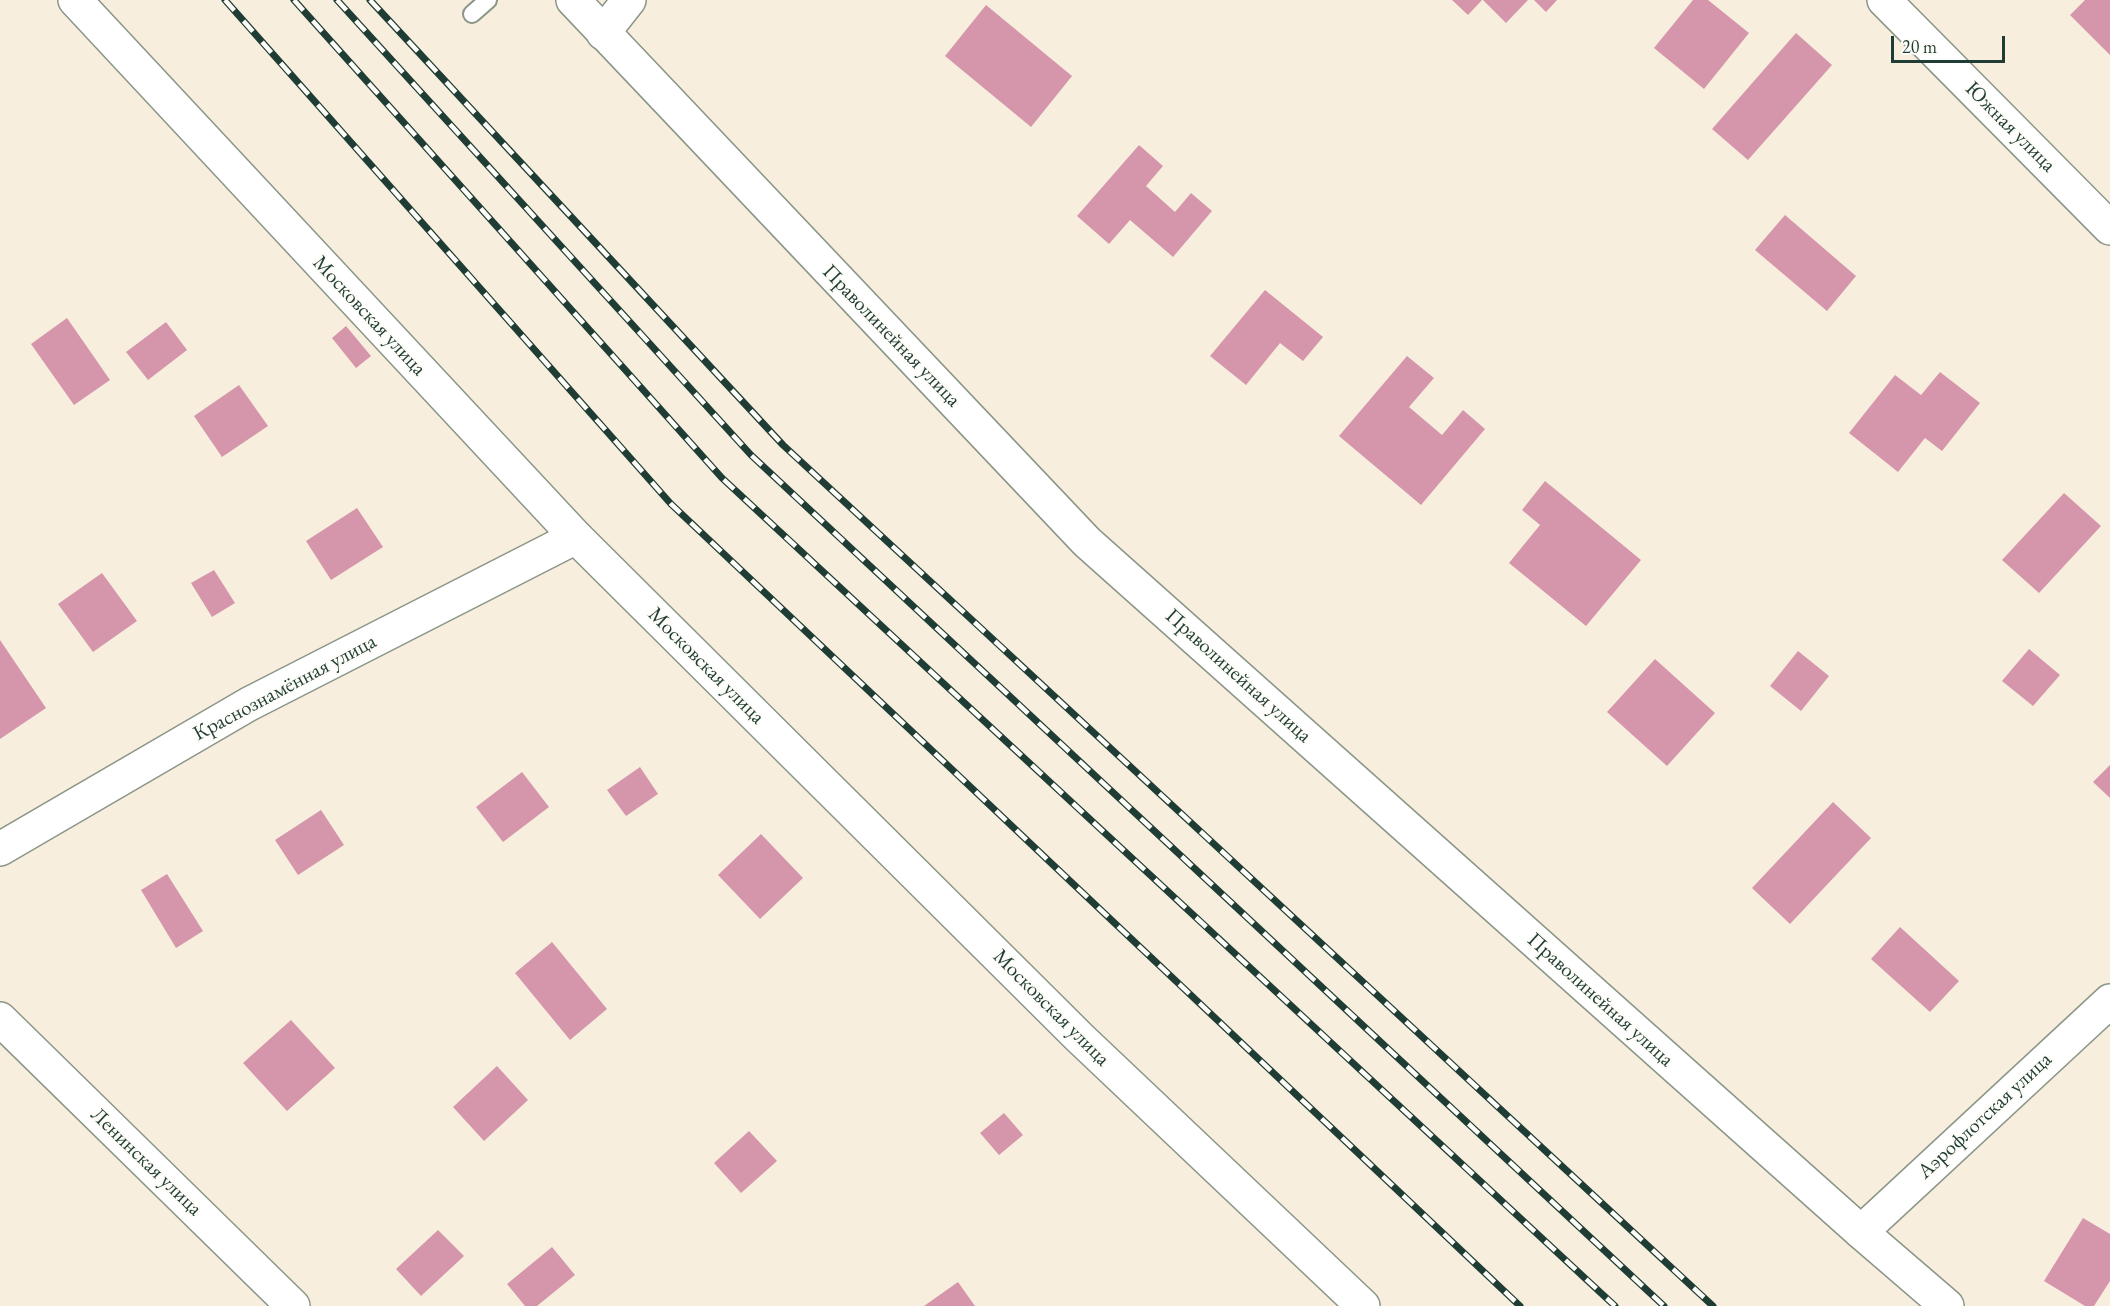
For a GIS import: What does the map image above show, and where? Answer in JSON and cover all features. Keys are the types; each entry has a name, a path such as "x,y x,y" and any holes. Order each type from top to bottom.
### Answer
{"main road":[{"name":"Московская улица","path":"75,0 576,537 1080,1038 1363,1306"},
{"name":"Праволинейная улица","path":"573,0 1088,542 1861,1232 1947,1306"},
{"path":"603,33 629,0"},
{"name":"Южная улица","path":"1884,0 2110,228"},
{"name":"Краснознамённая улица","path":"0,849 249,704 576,537"},
{"name":"Аэрофлотская улица","path":"1861,1232 2110,1001"},
{"name":"Ленинская улица","path":"0,1018 292,1306"}],"lane":[{"path":"472,14 488,0"}],"building":[{"path":"1452,0 1482,0 1468,15"},
{"path":"1483,0 1528,0 1506,23"},
{"path":"1534,0 1557,0 1546,12"},
{"path":"1693,0 1708,0 1749,33 1704,89 1654,48"},
{"path":"2085,0 2110,0 2110,55 2070,15"},
{"path":"986,5 1072,76 1031,127 945,56"},
{"path":"1796,33 1832,65 1748,160 1712,129"},
{"path":"1139,145 1163,166 1146,186 1175,212 1191,193 1212,211 1173,257 1130,220 1109,244 1077,216"},
{"path":"1785,215 1856,276 1827,311 1755,250"},
{"path":"1265,290 1323,337 1303,361 1280,343 1246,385 1210,356"},
{"path":"67,318 110,380 74,405 31,344"},
{"path":"166,322 187,350 148,380 126,352"},
{"path":"346,326 371,356 356,368 332,338"},
{"path":"1407,356 1434,378 1409,407 1442,435 1463,410 1485,429 1421,505 1339,436"},
{"path":"1940,372 1980,403 1942,451 1925,438 1898,472 1849,433 1895,375 1921,395"},
{"path":"239,385 268,426 222,457 194,416"},
{"path":"1545,481 1641,560 1586,626 1509,563 1540,525 1522,510"},
{"path":"2064,493 2101,526 2039,593 2002,560"},
{"path":"357,508 383,547 331,580 306,541"},
{"path":"214,570 235,603 212,617 191,583"},
{"path":"102,573 137,621 93,652 58,604"},
{"path":"0,640 46,708 0,739"},
{"path":"2029,649 2060,675 2033,706 2002,681"},
{"path":"1798,651 1829,676 1801,711 1770,686"},
{"path":"1655,659 1715,713 1667,766 1607,712"},
{"path":"2110,765 2110,798 2093,782"},
{"path":"640,767 658,794 626,816 607,790"},
{"path":"522,772 549,807 503,842 476,807"},
{"path":"1833,802 1871,838 1790,924 1752,888"},
{"path":"321,810 344,845 298,875 275,840"},
{"path":"761,834 803,878 760,919 718,875"},
{"path":"167,874 203,931 176,948 141,890"},
{"path":"1900,927 1959,981 1930,1012 1871,959"},
{"path":"552,942 607,1009 570,1040 515,973"},
{"path":"291,1020 335,1068 287,1111 243,1063"},
{"path":"497,1066 528,1100 484,1141 453,1107"},
{"path":"1004,1113 1023,1135 999,1155 980,1133"},
{"path":"749,1131 777,1161 741,1193 714,1163"},
{"path":"2083,1218 2110,1234 2110,1281 2094,1306 2085,1306 2044,1281"},
{"path":"438,1230 464,1256 421,1296 396,1269"},
{"path":"552,1247 575,1275 537,1306 525,1306 507,1284"},
{"path":"958,1282 975,1306 924,1306"}],"railway":[{"path":"225,0 671,504 1520,1306"},
{"path":"294,0 722,478 1615,1306"},
{"path":"337,0 751,455 1664,1306"},
{"path":"370,0 783,445 1713,1306"}]}
